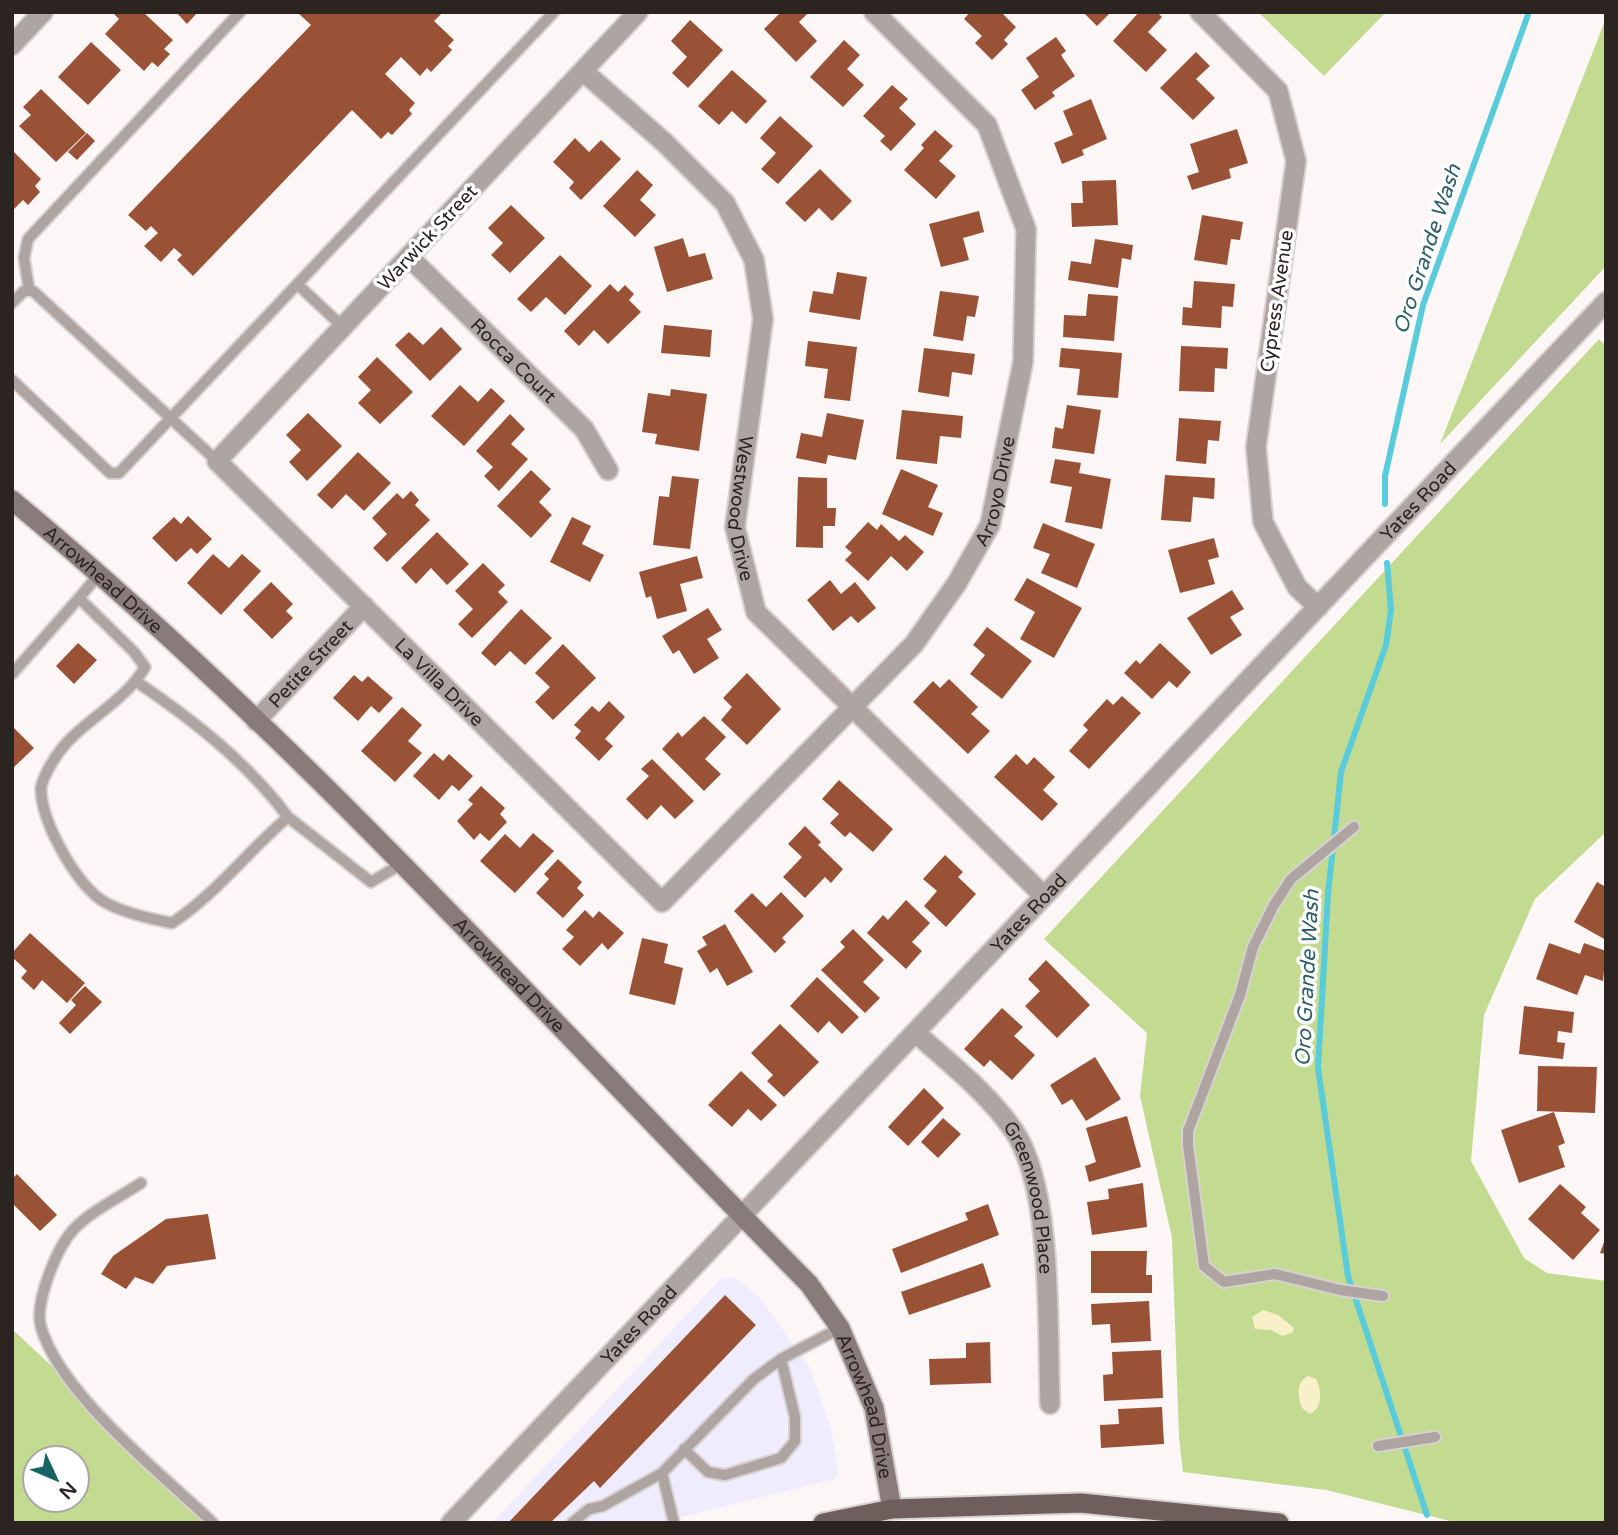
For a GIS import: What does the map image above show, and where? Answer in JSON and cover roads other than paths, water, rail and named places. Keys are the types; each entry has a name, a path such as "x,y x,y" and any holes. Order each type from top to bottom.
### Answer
{"main road":[{"name":"Arrowhead Drive","path":"12,499 100,573 403,863 809,1284 840,1328 874,1408 893,1516"},
{"path":"823,1523 1081,1503 1279,1523"}],"street":[{"path":"12,45 43,12"},
{"name":"Warwick Street","path":"217,461 638,12"},
{"name":"Arroyo Drive","path":"662,902 914,644 957,583 990,525 1023,362 1026,229 987,125 874,12"},
{"name":"Cypress Avenue","path":"1200,12 1278,91 1296,161 1256,447 1264,522 1297,587 1318,607"},
{"name":"Westwood Drive","path":"583,71 665,143 725,203 754,260 763,318 735,527 756,612 1044,896"},
{"name":"Rocca Court","path":"409,257 584,429 608,470"},
{"name":"Yates Road","path":"453,1522 1606,302"},
{"name":"La Villa Drive","path":"217,461 662,902"},
{"name":"Petite Street","path":"256,721 364,606"},
{"name":"Greenwood Place","path":"916,1033 997,1111 1028,1156 1036,1182 1043,1241 1050,1404"}],"lane":[{"path":"217,461 29,289 24,258 28,239 240,12"},
{"path":"12,380 115,475 554,12"},
{"path":"297,284 343,327"},
{"path":"12,303 29,289"},
{"path":"12,674 100,573"},
{"path":"79,598 134,652 145,667 137,682 85,727 53,761 41,787 55,843 97,898 144,918 172,923 196,907 257,843 288,817"},
{"path":"137,682 186,715 265,786 288,817 371,882 403,863"},
{"path":"1353,827 1291,879 1274,905 1253,947 1240,995 1188,1131 1188,1145 1205,1266 1213,1276 1224,1282 1275,1274 1340,1290 1383,1296"},
{"path":"141,1184 75,1228 49,1267 40,1325 59,1367 87,1402 213,1523"},
{"path":"572,1523 589,1509 603,1506 662,1473 754,1380 781,1359 840,1328"},
{"path":"684,1449 708,1472 725,1475 781,1458 795,1441 795,1417 781,1359"},
{"path":"1378,1446 1435,1437"},
{"path":"662,1473 674,1523"}],"waterway":[{"name":"Oro Grande Wash","path":"1385,504 1385,476 1423,305 1529,12"},
{"name":"Oro Grande Wash","path":"1387,563 1391,610 1386,645 1341,772 1328,894 1318,1068 1348,1276 1427,1515"}]}
